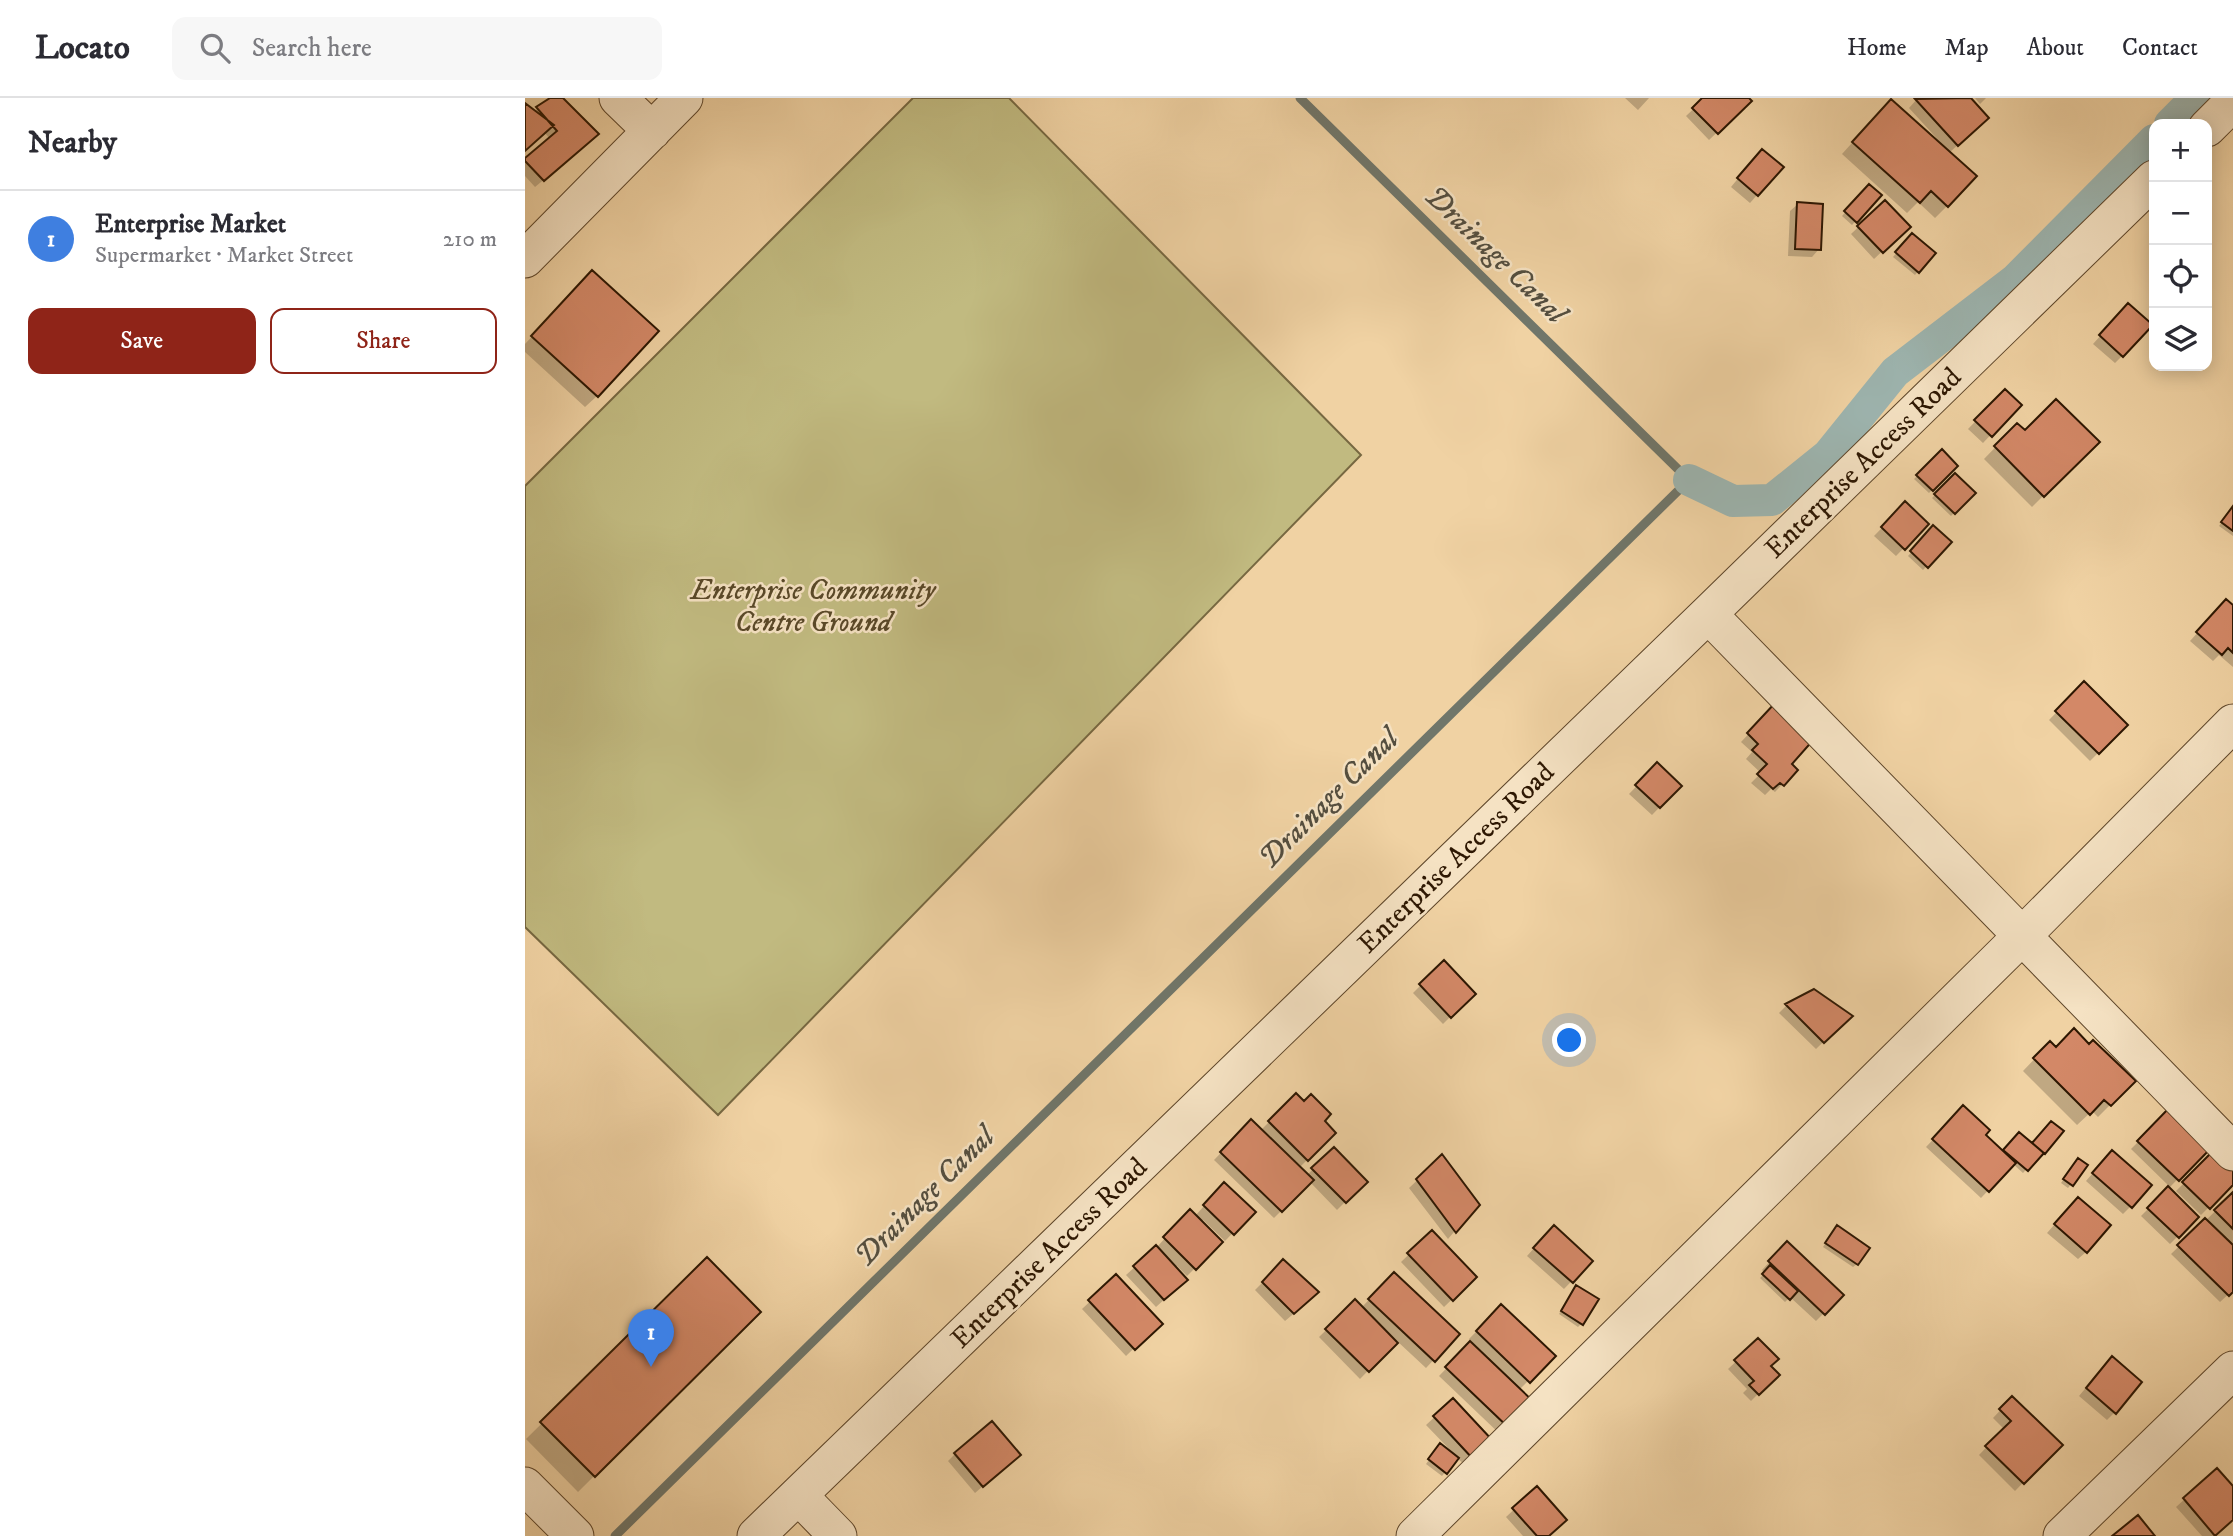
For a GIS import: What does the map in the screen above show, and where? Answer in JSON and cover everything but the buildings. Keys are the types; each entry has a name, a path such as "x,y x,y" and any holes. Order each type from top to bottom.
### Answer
{"street":[{"path":"618,98 652,131"},
{"path":"525,259 684,98"},
{"path":"2212,123 2233,102"},
{"name":"Enterprise Access Road","path":"756,1536 2151,182"},
{"path":"1708,614 2233,1152"},
{"path":"1415,1536 2023,936 2233,723"},
{"path":"2062,1536 2233,1370"},
{"path":"525,1486 575,1536"},
{"path":"799,1496 838,1536"}],"green space":[{"name":"Enterprise Community Centre Ground","path":"913,98 1009,98 1361,455 718,1115 525,927 525,486"}],"waterway":[{"name":"Drainage Canal","path":"615,1536 1689,480 1300,98"},
{"path":"2175,119 2196,98"},
{"path":"1689,480 1733,501 1772,500 1828,455 1895,372 2015,280 2149,145"}],"place":[{"name":"Enterprise Market","path":"651,1367"}]}
